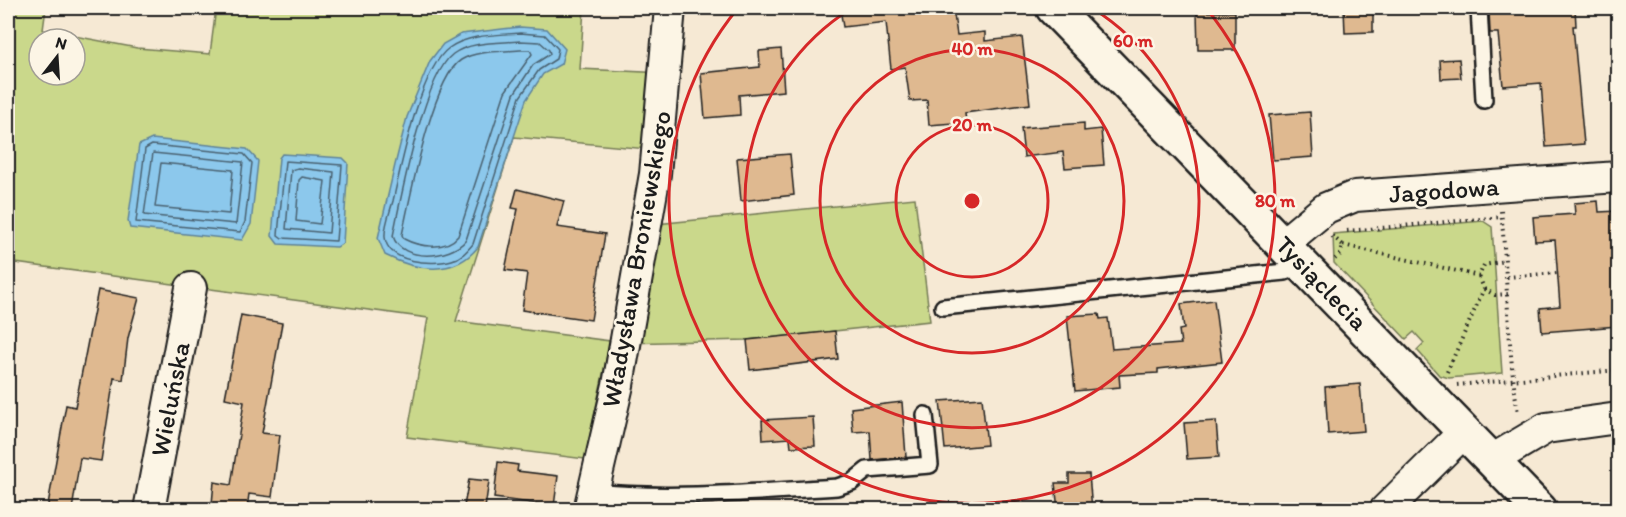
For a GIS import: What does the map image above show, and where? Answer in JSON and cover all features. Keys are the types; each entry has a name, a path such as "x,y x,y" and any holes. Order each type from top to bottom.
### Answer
{"street":[{"name":"Władysława Broniewskiego","path":"591,501 618,385 655,174 670,8"},
{"name":"Tysiąclecia","path":"1053,8 1308,261 1540,510"},
{"name":"Jagodowa","path":"1308,261 1326,208 1355,196 1618,177"},
{"name":"Wieluńska","path":"149,510 191,288"},
{"path":"1492,460 1546,428 1618,418"},
{"path":"1385,510 1465,431"}],"lane":[{"path":"1479,8 1484,100"},
{"path":"943,307 1285,272 1308,261"},
{"path":"591,501 620,495 737,493 837,487 852,482 867,470 930,465 925,415"}],"path":[{"path":"1499,186 1509,294 1507,312 1519,421"},
{"path":"1326,232 1502,217"},
{"path":"1308,261 1326,232"},
{"path":"1326,232 1343,245 1479,276"},
{"path":"1308,261 1339,257 1343,245"},
{"path":"1506,261 1484,265 1479,276 1484,289 1495,295 1509,294"},
{"path":"1507,277 1557,273"},
{"path":"1443,379 1484,289"},
{"path":"1449,385 1618,370"}],"green space":[{"path":"8,8 46,8 43,27 27,27 27,87 87,87 87,38 137,48 210,54 216,8 584,8 580,69 665,73 648,149 514,137 456,321 610,341 585,459 407,437 428,318 8,262"},
{"path":"915,198 930,321 747,340 624,343 646,225"},
{"path":"1483,221 1492,227 1502,373 1449,378 1439,375 1417,350 1424,343 1414,332 1406,339 1334,263 1333,234"}],"water":[{"path":"520,27 547,29 565,49 561,64 543,74 526,100 478,247 468,257 446,267 409,265 385,255 378,238 407,117 430,61 443,44 461,34"},
{"path":"152,139 247,149 258,161 251,224 242,240 130,228 128,221 139,145"},
{"path":"282,154 343,158 348,163 343,243 337,247 278,244 272,236 279,158"}],"building":[{"path":"840,8 953,8 957,35 985,32 985,41 1022,37 1030,104 965,113 966,122 929,125 927,100 910,101 905,67 891,69 886,22 843,27"},
{"path":"1344,8 1373,8 1373,32 1345,33"},
{"path":"1528,8 1575,8 1576,26 1573,26 1584,144 1546,147 1541,83 1503,86 1498,33 1490,33 1489,10 1528,10"},
{"path":"1197,12 1235,12 1235,50 1198,50"},
{"path":"781,49 784,91 739,95 740,115 705,118 701,73 760,67 759,51"},
{"path":"1459,59 1461,78 1441,79 1440,60"},
{"path":"1310,112 1313,157 1273,160 1269,115"},
{"path":"1084,123 1084,131 1101,129 1104,165 1065,168 1063,152 1024,157 1021,128"},
{"path":"790,154 794,195 741,201 737,158"},
{"path":"517,189 564,201 557,227 605,234 591,320 522,310 527,273 505,270 518,209 512,208"},
{"path":"1598,201 1599,212 1618,211 1618,326 1542,332 1540,308 1560,306 1555,240 1535,241 1533,217 1575,214 1574,203"},
{"path":"98,290 139,298 128,338 123,380 114,378 101,461 80,458 72,510 47,510 66,405 75,407"},
{"path":"1214,300 1222,362 1158,369 1158,373 1119,375 1120,387 1075,391 1067,316 1099,314 1100,319 1108,318 1112,349 1181,344 1179,330 1184,329 1181,304"},
{"path":"241,315 282,323 262,433 280,435 272,497 249,494 247,509 212,504 214,482 231,485 244,402 225,398"},
{"path":"835,331 838,359 750,370 747,340"},
{"path":"1360,384 1364,431 1328,434 1325,387"},
{"path":"982,398 987,445 945,449 940,401"},
{"path":"902,402 906,457 872,460 870,431 853,432 851,408"},
{"path":"813,417 815,446 791,447 790,438 763,440 762,420"},
{"path":"1216,421 1219,457 1187,459 1184,423"},
{"path":"498,462 518,465 517,471 558,476 554,506 494,498"},
{"path":"1069,474 1089,474 1092,510 1058,510 1055,483 1069,483"},
{"path":"469,479 489,481 485,508 464,506"}]}
